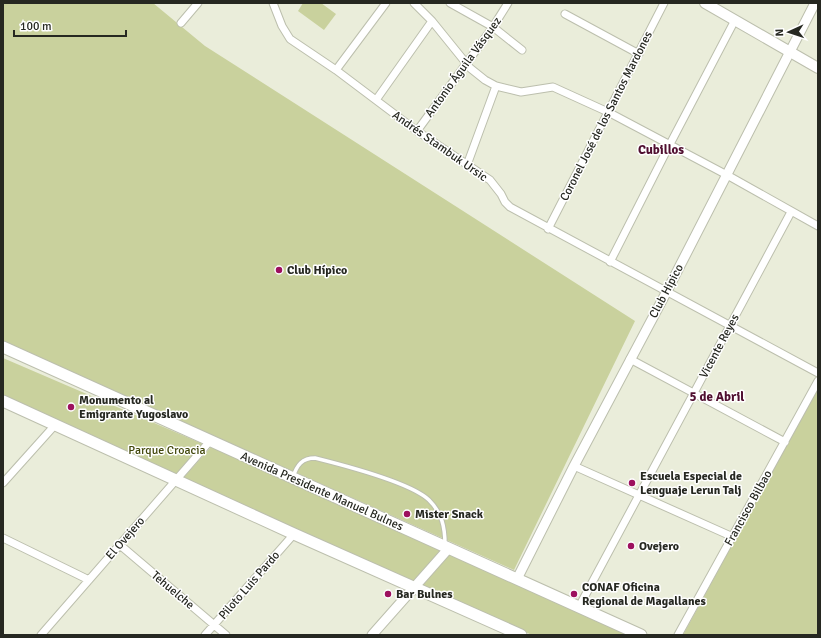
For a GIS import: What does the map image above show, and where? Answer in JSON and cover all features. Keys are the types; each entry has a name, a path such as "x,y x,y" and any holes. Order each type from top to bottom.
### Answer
{"main road":[{"path":"705,3 818,68"},
{"name":"Avenida Presidente Manuel Bulnes","path":"3,347 641,635"},
{"path":"3,401 294,534 521,635"}],"street":[{"path":"181,23 198,3"},
{"name":"Andrés Stambuk Ursic","path":"273,3 282,26 290,39 490,180 510,207 548,229 667,291 818,373"},
{"path":"336,70 386,3"},
{"path":"414,3 432,21 474,72 496,86 521,92 554,87 608,112 669,146 727,175 818,226"},
{"path":"450,3 493,27 522,50"},
{"name":"Antonio Águila Vásquez","path":"417,130 493,27 508,3"},
{"name":"Coronel José de los Santos Mardones","path":"548,229 664,3"},
{"name":"Club Hípico","path":"517,579 574,466 667,291 815,3"},
{"path":"565,14 639,54"},
{"path":"610,262 735,20"},
{"path":"376,100 432,21"},
{"path":"467,164 496,86"},
{"name":"Vicente Reyes","path":"579,607 791,212"},
{"path":"630,359 785,442"},
{"name":"Francisco Bilbao","path":"678,635 818,381"},
{"path":"3,483 55,425"},
{"name":"El Ovejero","path":"41,635 210,441"},
{"path":"574,466 733,537"},
{"name":"Piloto Luis Pardo","path":"205,635 294,534"},
{"path":"3,538 89,580"},
{"name":"Tehuelche","path":"120,545 226,635"},
{"path":"372,635 447,548"}],"lane":[{"path":"292,478 297,465 306,459 315,458 385,478 413,489 424,496 438,511 445,531 447,548"}],"green space":[{"name":"Club Hípico","path":"3,3 153,3 205,46 635,321 514,570 3,342"},
{"path":"303,3 321,3 336,14 324,30 298,11"},
{"name":"Parque Croacia","path":"3,358 203,444 176,476 3,395"},
{"path":"818,387 818,635 683,635"},
{"path":"211,447 629,635 532,635 183,478"}],"place":[{"name":"Club Hípico","path":"279,270"},
{"name":"Monumento al Emigrante Yugoslavo","path":"71,407"},
{"name":"Escuela Especial de Lenguaje Lerun Talj","path":"632,483"},
{"name":"Mister Snack","path":"407,514"},
{"name":"Ovejero","path":"631,546"},
{"name":"Bar Bulnes","path":"388,594"},
{"name":"CONAF Oficina Regional de Magallanes","path":"574,594"}],"district":[{"name":"Cubillos","path":"661,149"},
{"name":"5 de Abril","path":"717,396"}]}
